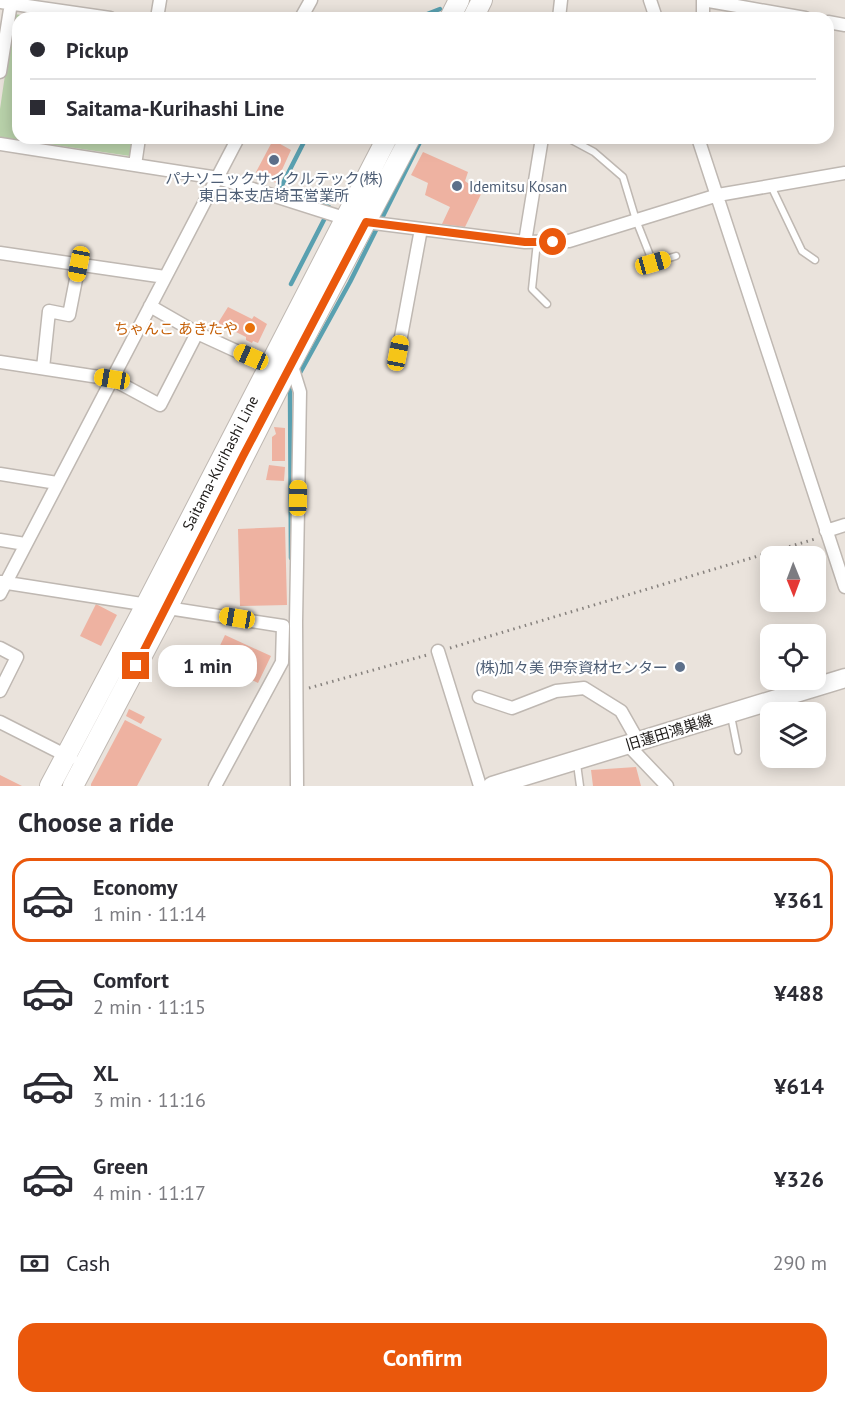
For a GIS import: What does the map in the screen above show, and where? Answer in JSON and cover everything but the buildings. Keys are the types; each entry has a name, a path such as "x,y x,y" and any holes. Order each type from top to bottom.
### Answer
{"main road":[{"name":"Saitama-Kurihashi Line","path":"50,786 269,366 333,214 383,144"},
{"name":"Saitama-Kurihashi Line","path":"73,786 407,144"}],"street":[{"path":"703,0 771,12"},
{"path":"0,72 5,3 68,12"},
{"path":"0,144 218,178 333,214"},
{"path":"135,165 138,144"},
{"path":"0,594 3,582 26,544 235,144"},
{"path":"531,242 541,144"},
{"path":"700,144 845,587"},
{"path":"366,222 531,242 569,241 718,195 845,172"},
{"path":"398,353 421,229"},
{"path":"0,253 165,277"},
{"path":"43,368 50,311 69,315 79,264"},
{"path":"150,306 197,333 269,366"},
{"path":"0,362 112,379 160,405 197,333"},
{"path":"291,363 300,392 296,641 297,786"},
{"path":"0,474 57,483"},
{"path":"827,533 845,525"},
{"path":"0,540 26,544"},
{"path":"3,582 168,606 283,626 282,662 215,786"},
{"path":"283,641 296,641"},
{"path":"0,648 17,657 0,691"},
{"path":"438,651 480,786"},
{"name":"旧蓮田鴻巣線","path":"492,786 517,782 576,760 845,678"},
{"path":"479,697 512,708 556,690 584,688 621,711 632,743 667,786"},
{"path":"0,722 84,765"}],"lane":[{"path":"579,144 594,152 624,177 636,220 653,263 676,256"},
{"path":"771,186 802,251 815,260"},
{"path":"531,242 532,289 547,304"},
{"path":"730,713 738,751"},
{"path":"576,760 580,786"}],"path":[{"path":"297,692 827,533"}],"green space":[{"path":"12,28 12,139 0,137 0,109"},
{"path":"48,144 132,144 130,156"}],"waterway":[{"path":"432,12 440,9"},
{"path":"303,144 280,189 329,207"},
{"path":"291,558 290,391 350,282 419,144"},
{"path":"291,284 327,214"}],"place":[{"name":"パナソニックサイクルテック(株) 東日本支店埼玉営業所","path":"274,160"},
{"name":"Idemitsu Kosan","path":"457,186"},
{"name":"ちゃんこ あきたや","path":"250,328"},
{"name":"(株)加々美 伊奈資材センター","path":"680,667"}],"route":[{"path":"136,666 301,343 366,222 525,242 553,242"}]}
